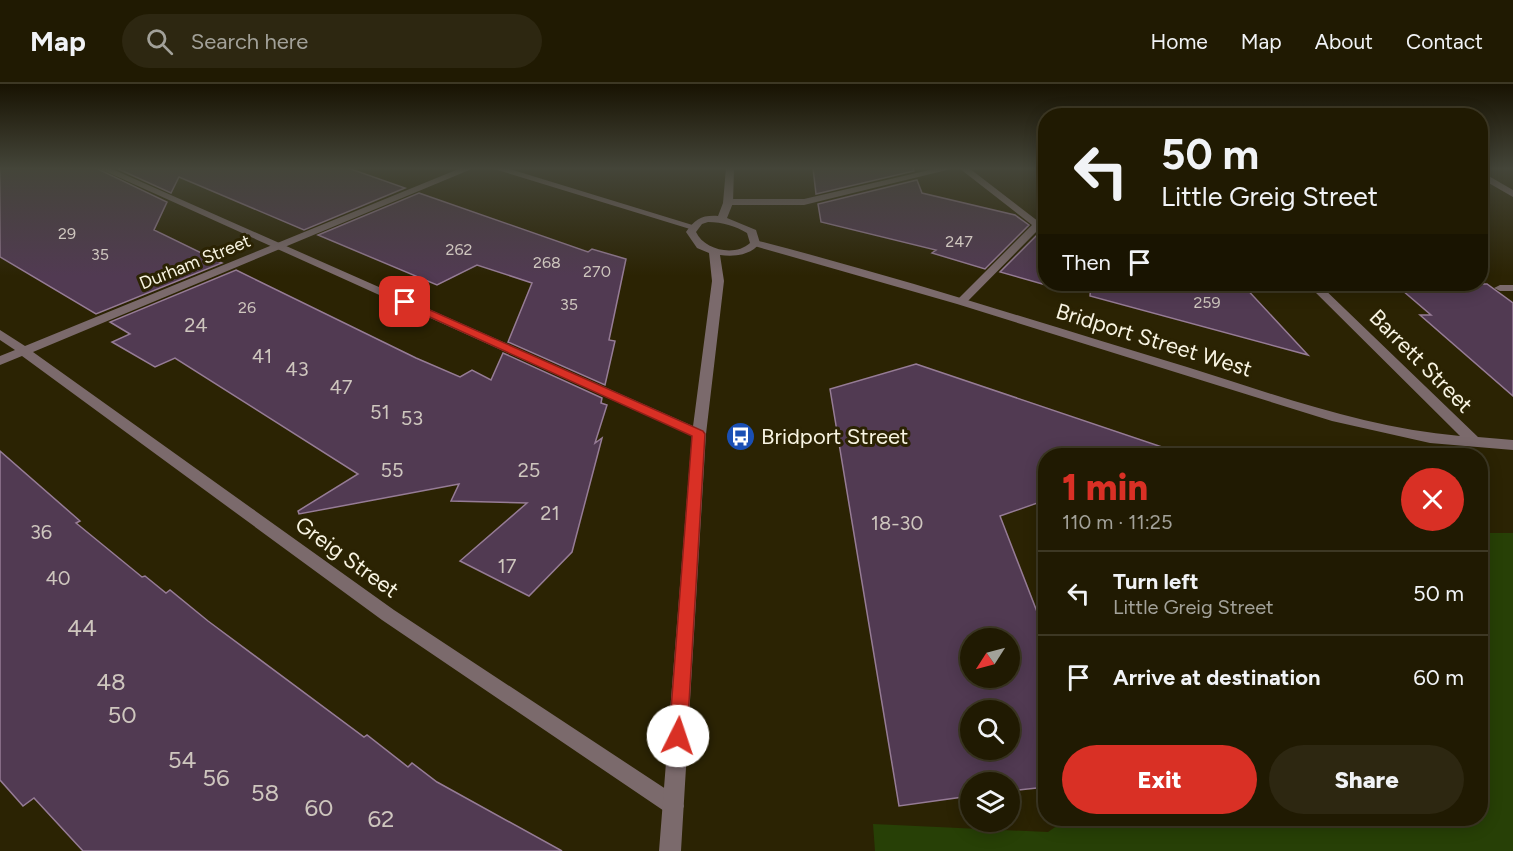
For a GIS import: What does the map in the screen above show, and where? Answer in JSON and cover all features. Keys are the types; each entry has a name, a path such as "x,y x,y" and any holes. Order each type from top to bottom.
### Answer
{"street":[{"path":"183,204 699,434"},
{"name":"Durham Street","path":"0,361 382,204"},
{"path":"616,204 694,227"},
{"path":"722,219 727,204"},
{"path":"961,302 1038,225 1010,204"},
{"path":"707,219 722,219 740,224 752,231 755,243 746,251 714,252 698,243 693,237 691,232 694,227 707,219"},
{"name":"Bridport Street West","path":"755,243 961,302 1337,418 1430,438 1513,445"},
{"path":"670,851 699,434 718,281 714,252"},
{"path":"1500,288 1513,288"},
{"name":"Barrett Street","path":"1320,291 1474,442"},
{"name":"Greig Street","path":"0,334 388,615 673,806"}],"green space":[{"path":"1488,533 1513,533 1513,851 875,851 873,824 960,828 960,832 1048,832 1057,826 1488,826"}],"building":[{"path":"0,204 166,204 154,230 222,263 96,314 0,257"},
{"path":"242,204 367,204 304,230"},
{"path":"393,204 450,204 588,252 592,249 626,259 609,340 615,341 605,385 508,342 532,283 477,265 437,285 318,235"},
{"path":"818,204 968,204 1015,215 1029,225 985,269 932,253 936,250 821,222"},
{"path":"1038,234 1038,283 1000,272"},
{"path":"236,270 416,358 460,377 472,370 491,380 503,353 602,398 601,403 607,405 595,443 602,438 572,552 529,596 460,561 527,503 451,501 459,484 299,514 298,511 358,474 175,358 155,367 112,342 130,334 110,322"},
{"path":"1488,285 1513,303 1513,396 1420,315 1431,315 1403,291 1488,291"},
{"path":"1090,291 1249,291 1308,355 1090,296"},
{"path":"916,364 1165,448 1038,448 1038,503 1000,516 1038,614 1038,788 1020,790 1020,772 960,772 960,797 899,806 830,389"},
{"path":"0,451 80,521 76,523 142,577 145,576 166,593 170,590 364,737 367,735 408,767 412,763 437,782 562,851 83,851 34,798 23,806 0,780"}],"place":[{"name":"Bridport Street","path":"740,436"}],"route":[{"path":"405,302 699,434 678,736"}]}
